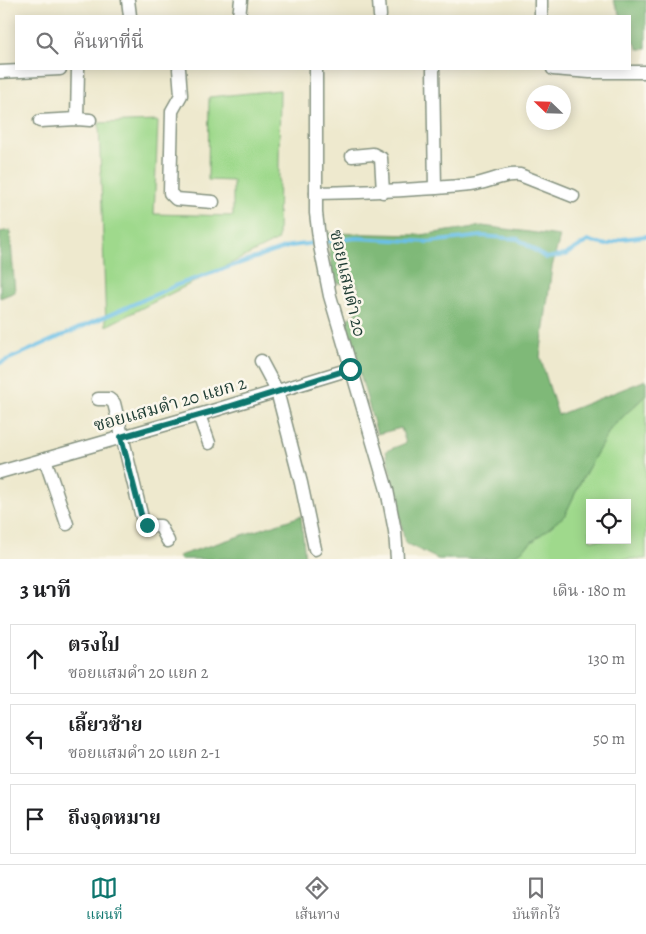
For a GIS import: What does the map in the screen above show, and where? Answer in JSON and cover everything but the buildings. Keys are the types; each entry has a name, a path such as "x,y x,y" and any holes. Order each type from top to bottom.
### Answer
{"street":[{"path":"128,0 130,15"},
{"path":"238,15 241,0"},
{"path":"379,0 380,15"},
{"path":"541,0 541,15"},
{"path":"0,72 40,70"},
{"path":"77,119 78,70"},
{"path":"179,70 182,95 172,111 170,194 176,199 213,202"},
{"name":"ซอยแสมดำ 20","path":"316,70 316,213 319,240 330,296 350,369 385,482 395,531 398,559"},
{"path":"433,70 435,188"},
{"path":"565,70 646,72"},
{"path":"40,121 90,120"},
{"path":"352,156 374,154 381,158 383,192"},
{"path":"316,193 383,192 481,184 512,174 520,175 573,196"},
{"path":"261,361 277,391 301,483 315,549"},
{"name":"ซอยแสมดำ 20 แยก 2","path":"0,472 200,415 350,369"},
{"path":"98,399 109,399 114,403 143,522 150,526 160,526 168,541"},
{"path":"200,415 209,443"},
{"path":"45,459 66,524"}],"green space":[{"path":"613,0 646,0 646,49 638,49 631,35 631,15 620,15"},
{"path":"280,90 278,240 106,326 99,123 158,121 154,214 233,216 233,181 208,180 209,97"},
{"path":"482,226 560,236 552,267 540,357 558,415 646,380 646,395 611,428 581,481 565,515 511,559 438,559 405,543 386,451 406,443 401,428 377,434 345,320 357,313 358,284 334,283 327,233 421,235"},
{"path":"10,230 15,292 0,298 0,232"},
{"path":"646,395 646,559 511,559 565,515 581,481 611,428"},
{"path":"301,516 305,559 179,559 178,556"}],"waterway":[{"path":"0,363 177,285 290,246 356,238 429,242 482,236 518,239 546,258 565,255 588,241 607,245 622,239 646,236"}],"route":[{"path":"147,525 143,522 121,437 228,407 350,369"}]}
